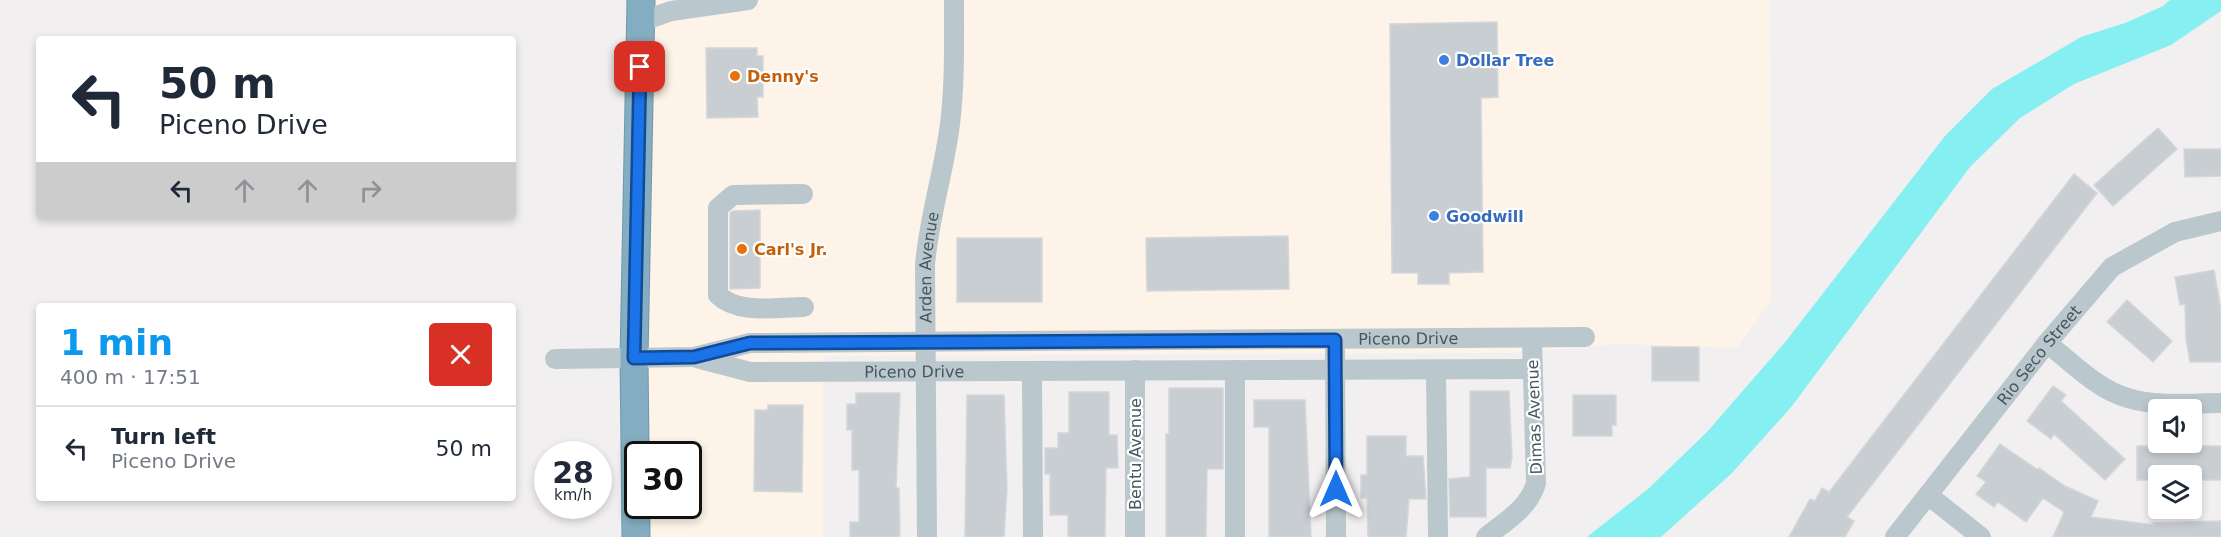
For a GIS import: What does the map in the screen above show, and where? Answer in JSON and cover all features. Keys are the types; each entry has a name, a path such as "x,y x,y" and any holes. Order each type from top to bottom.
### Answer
{"highway":[{"path":"636,537 634,358 641,11"}],"street":[{"path":"641,11 671,11 748,0"},
{"name":"Arden Avenue","path":"927,537 925,342 928,232 946,152 953,95 954,0"},
{"path":"803,194 733,195 725,199 718,208 718,295 727,303 738,307 804,307"},
{"name":"Rio Seco Street","path":"1895,537 2046,343 2112,267 2175,232 2221,221"},
{"name":"Piceno Drive","path":"555,359 694,357 750,343 1585,337"},
{"name":"Dimas Avenue","path":"1486,537 1520,510 1533,495 1536,483 1532,339"},
{"path":"1335,340 1336,537"},
{"path":"2046,343 2108,390 2127,398 2152,403 2221,403"},
{"name":"Piceno Drive","path":"694,357 750,372 1532,369"},
{"name":"Bentu Avenue","path":"1135,370 1135,537"},
{"path":"1234,370 1235,537"},
{"path":"1436,370 1438,537"},
{"path":"1032,371 1033,537"},
{"path":"1928,495 1981,537"}],"shaded area":[{"path":"641,0 1770,0 1771,300 1737,348 1619,344 1508,353 823,356 823,537 636,537 636,519 702,519 702,441 637,441"}],"water":[{"path":"2170,0 2221,0 2221,11 2171,45 2074,84 2020,118 1970,167 1792,406 1732,473 1661,537 1587,537 1648,489 1707,432 1786,341 1945,136 1992,89 2081,37 2125,23 2163,6"}],"building":[{"path":"1497,22 1498,97 1481,98 1483,272 1449,273 1449,284 1418,284 1418,273 1392,273 1390,24"},
{"name":"Denny's","path":"706,48 757,48 757,56 763,56 763,97 757,97 758,117 707,118"},
{"path":"2158,128 2177,149 2113,206 2094,185"},
{"path":"2184,149 2221,149 2221,176 2185,177"},
{"path":"2074,174 2097,193 1847,517 1854,521 1845,537 1789,537 1810,499 1815,501 1822,488 1829,492"},
{"name":"Carl's Jr.","path":"760,210 760,288 730,289 730,213"},
{"path":"1288,236 1289,289 1147,291 1146,238"},
{"path":"957,238 1042,238 1042,302 957,302"},
{"path":"2214,270 2221,310 2221,362 2190,362 2186,339 2185,304 2180,305 2175,277"},
{"path":"2127,300 2172,341 2153,362 2107,322"},
{"path":"1652,347 1699,347 1699,381 1652,381"},
{"path":"2053,386 2066,395 2061,401 2125,459 2105,480 2054,434 2051,439 2027,421"},
{"path":"1169,388 1223,388 1223,469 1207,469 1206,537 1166,537 1166,434 1169,434"},
{"path":"1470,391 1509,391 1512,458 1510,468 1486,468 1486,517 1450,517 1449,479 1470,477"},
{"path":"1069,392 1109,392 1109,435 1117,435 1118,468 1106,468 1105,537 1068,537 1068,515 1050,515 1050,474 1045,474 1045,448 1058,448 1058,433 1069,433"},
{"path":"856,393 900,393 896,488 899,488 900,537 850,537 850,522 859,522 859,470 852,470 852,430 847,430 847,404 856,404"},
{"path":"967,395 1004,395 1007,489 1004,537 965,537"},
{"path":"1573,395 1616,395 1616,425 1612,425 1612,436 1573,436"},
{"path":"1254,400 1305,400 1311,537 1269,537 1269,427 1254,427"},
{"path":"768,405 803,405 802,492 754,491 755,410 768,410"},
{"path":"1367,436 1406,436 1406,456 1423,456 1426,499 1409,499 1406,537 1368,537 1367,498 1361,498 1361,475 1367,475"},
{"path":"2000,444 2065,486 2098,501 2091,517 2155,525 2152,523 2221,521 2221,537 2053,537 2064,512 2043,498 2026,522 1998,502 1994,507 1976,494 1986,482 1977,476"},
{"path":"2137,446 2148,446 2148,453 2202,453 2202,446 2221,446 2221,480 2202,480 2202,465 2148,465 2148,480 2137,480"}],"place":[{"name":"Dollar Tree","path":"1444,60"},
{"name":"Denny's","path":"735,76"},
{"name":"Goodwill","path":"1434,216"},
{"name":"Carl's Jr.","path":"742,249"}],"route":[{"path":"640,67 634,358 694,357 750,343 1335,340 1336,489"}]}
